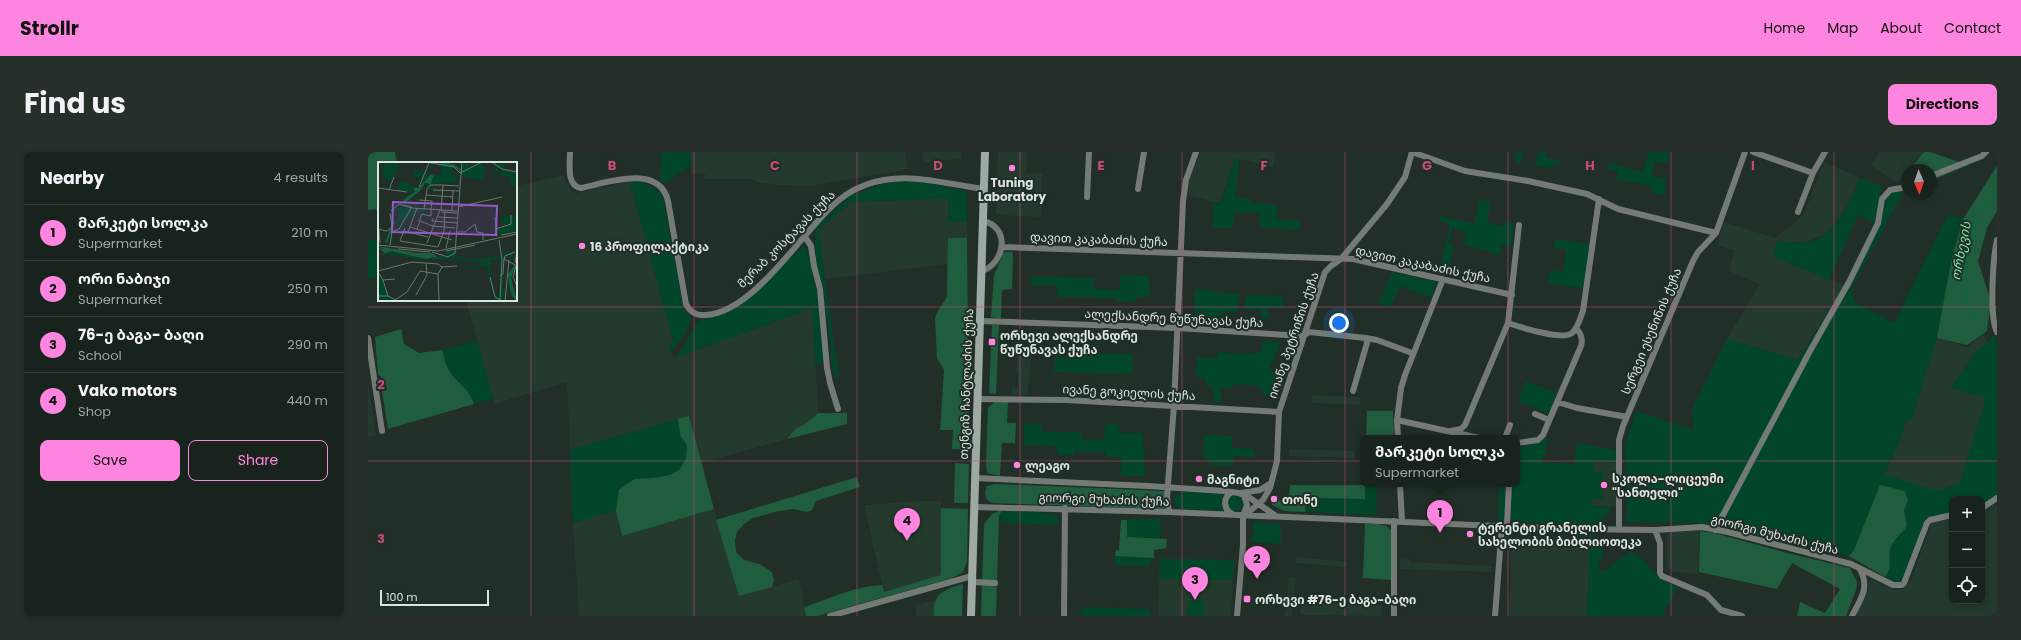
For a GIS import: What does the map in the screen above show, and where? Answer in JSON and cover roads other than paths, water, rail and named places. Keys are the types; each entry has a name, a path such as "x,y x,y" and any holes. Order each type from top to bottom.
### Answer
{"street":[{"name":"მერაბ კოსტავას ქუჩა","path":"570,152 571,179 572,184 576,187 637,177 648,179 663,191 668,201 686,304 689,309 697,315 722,312 738,303 770,274 830,208 855,189 866,184 911,177 984,189"},
{"name":"თენგიზ ჩანტლაძის ქუჩა","path":"971,616 985,152"},
{"path":"1087,197 1089,152"},
{"path":"1138,188 1144,152"},
{"path":"1169,512 1168,487 1174,405 1184,190 1196,152"},
{"path":"1412,152 1465,171 1528,181 1587,194 1618,209 1716,233"},
{"name":"იოანე პეტრიწის ქუჩა","path":"1243,516 1259,504 1267,495 1272,482 1277,460 1279,412 1325,272 1341,259 1391,198 1405,177 1412,152"},
{"name":"სერგეი ესენინის ქუჩა","path":"1619,530 1619,440 1627,417 1693,261 1698,252 1716,233 1745,152"},
{"path":"1754,152 1813,173"},
{"path":"1798,212 1813,173 1825,152"},
{"path":"1937,174 1982,156 1986,152"},
{"path":"1716,530 1810,351 1849,282 1878,222 1882,199 1890,190 1901,188"},
{"path":"1508,323 1522,328 1565,336 1571,334 1576,328 1584,304 1599,199"},
{"path":"982,271 993,266 998,258 1002,246 997,230 989,222 983,221"},
{"path":"1451,431 1461,429 1465,425 1508,323 1518,225"},
{"path":"805,237 811,246 820,289 827,368 838,409"},
{"path":"1997,240 1993,257 1993,304 1997,332"},
{"name":"დავით კაკაბაძის ქუჩა","path":"1002,246 1353,259 1512,295"},
{"path":"1398,435 1397,420 1400,388 1412,353 1443,279"},
{"name":"ალექსანდრე წუწუნავას ქუჩა","path":"980,321 1177,328 1303,336 1309,332 1377,340 1412,353"},
{"path":"1520,443 1530,443 1541,438 1582,341 1579,331 1576,328"},
{"path":"368,338 382,431"},
{"path":"1353,391 1367,343 1366,338"},
{"name":"ივანე გოკიელის ქუჩა","path":"978,399 1066,400 1279,412"},
{"path":"1557,402 1577,408 1627,417"},
{"path":"1535,414 1549,420"},
{"path":"1397,420 1467,435"},
{"path":"1506,435 1510,425"},
{"name":"გიორგი მუხაძის ქუჩა","path":"975,478 1168,487 1242,494"},
{"path":"1242,494 1260,490 1272,482"},
{"path":"1400,487 1402,522"},
{"path":"1496,616 1509,487"},
{"path":"1232,492 1226,497 1224,504 1227,511 1234,515"},
{"path":"1242,494 1277,517"},
{"path":"1237,616 1243,545 1243,516 1247,505 1242,494"},
{"path":"1985,506 1997,498"},
{"name":"გიორგი მუხაძის ქუჩა","path":"974,506 1065,508 1619,530 1702,528 1716,530 1851,564 1893,585 1902,585 1904,583 1930,520 1949,516"},
{"path":"1064,616 1065,508"},
{"path":"1394,521 1394,616"},
{"path":"1655,530 1660,543 1660,573 1662,576 1707,595 1721,610 1742,616"},
{"path":"1852,616 1866,586 1865,578 1860,568"},
{"path":"830,616 972,579 995,583"}],"waterway":[{"name":"ორხევის","path":"1974,319 1963,288 1964,270 1973,230 1981,209 1997,193"},
{"name":"ორხევის","path":"1827,616 1845,597 1850,583"}],"place":[{"name":"Tuning Laboratory","path":"1012,168"},
{"name":"16 პროფილაქტიკა","path":"582,246"},
{"name":"ორხევი ალექსანდრე წუწუნავას ქუჩა","path":"992,342"},
{"name":"ლეაგო","path":"1017,465"},
{"name":"მაგნიტი","path":"1199,479"},
{"name":"სკოლა-ლიცეუმი \"სანთელი\"","path":"1604,485"},
{"name":"თონე","path":"1274,499"},
{"name":"მარკეტი სოლკა","path":"1440,533"},
{"name":"ტერენტი გრანელის სახელობის ბიბლიოთეკა","path":"1470,534"},
{"name":"Vako motors","path":"907,541"},
{"name":"ორი ნაბიჯი","path":"1257,579"},
{"name":"ორხევი #76-ე ბაგა-ბაღი","path":"1247,599"},
{"name":"76-ე ბაგა- ბაღი","path":"1195,600"}]}
